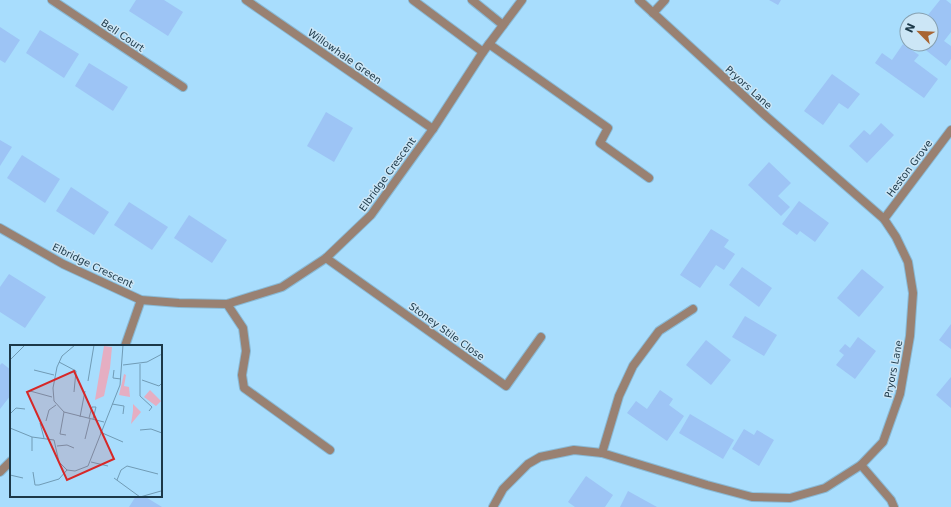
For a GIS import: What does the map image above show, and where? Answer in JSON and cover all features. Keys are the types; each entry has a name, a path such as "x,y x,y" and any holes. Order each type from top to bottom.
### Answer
{"street":[{"name":"Bell Court","path":"52,0 183,88"},
{"name":"Willowhale Green","path":"246,0 433,129"},
{"path":"413,0 483,52"},
{"path":"472,0 502,24"},
{"name":"Elbridge Crescent","path":"0,228 63,264 140,300 179,303 227,304 282,287 326,258 371,215 433,129 502,24 522,0"},
{"name":"Pryors Lane","path":"493,507 504,489 518,472 528,464 540,457 574,450 602,453 752,497 790,498 825,488 862,465 883,442 900,394 910,336 913,293 908,262 896,237 884,219 767,117 639,0"},
{"path":"653,13 665,0"},
{"path":"489,44 608,128 600,143 649,178"},
{"name":"Heston Grove","path":"884,219 951,130"},
{"name":"Stoney Stile Close","path":"326,258 506,386 541,337"},
{"path":"124,345 140,300"},
{"path":"227,304 243,328 246,351 242,375 244,388 330,450"},
{"path":"602,453 619,396 634,366 659,331 693,309"},
{"path":"0,472 10,462"},
{"path":"862,465 891,500 894,507"}],"building":[{"path":"136,0 164,0 183,12 168,36 129,11"},
{"path":"769,0 781,0 778,5"},
{"path":"940,0 946,0 951,4 951,32 944,41 951,46 951,59 946,66 928,52 939,52 939,12 930,12"},
{"path":"0,27 20,40 5,63 0,60"},
{"path":"40,30 79,54 64,78 26,53"},
{"path":"899,50 899,52 915,52 919,55 914,61 938,79 924,98 875,63 882,53 892,60"},
{"path":"89,63 128,87 113,111 75,86"},
{"path":"832,74 860,94 848,109 839,103 823,125 804,111"},
{"path":"326,112 353,128 334,162 307,146"},
{"path":"881,123 894,135 867,163 849,146 864,130 870,135"},
{"path":"0,140 12,147 0,166"},
{"path":"22,155 60,179 45,203 7,178"},
{"path":"769,162 791,183 778,196 790,207 781,216 748,185"},
{"path":"71,187 109,212 94,235 56,211"},
{"path":"799,201 829,223 815,242 800,231 797,235 782,224"},
{"path":"129,202 168,227 152,250 114,225"},
{"path":"189,215 227,240 212,263 174,238"},
{"path":"711,229 729,240 724,247 735,254 724,270 716,265 700,288 680,275"},
{"path":"742,267 772,288 759,307 729,285"},
{"path":"862,269 884,287 859,317 837,298"},
{"path":"9,274 46,297 25,328 0,312 0,287"},
{"path":"745,316 777,335 764,356 732,337"},
{"path":"951,324 951,349 939,340"},
{"path":"858,337 876,351 855,379 836,365 844,355 839,351 845,344 850,348"},
{"path":"706,340 731,360 711,385 686,365"},
{"path":"2,363 10,369 10,396 0,409 0,365"},
{"path":"951,377 951,408 936,395"},
{"path":"660,390 673,399 669,405 684,416 667,441 627,413 636,401 647,409"},
{"path":"690,414 734,440 723,459 679,433"},
{"path":"744,429 754,435 757,430 774,440 759,466 732,449"},
{"path":"586,476 613,495 605,507 575,507 568,502"},
{"path":"628,491 657,507 620,507"},
{"path":"135,497 146,497 162,507 129,507"}]}
